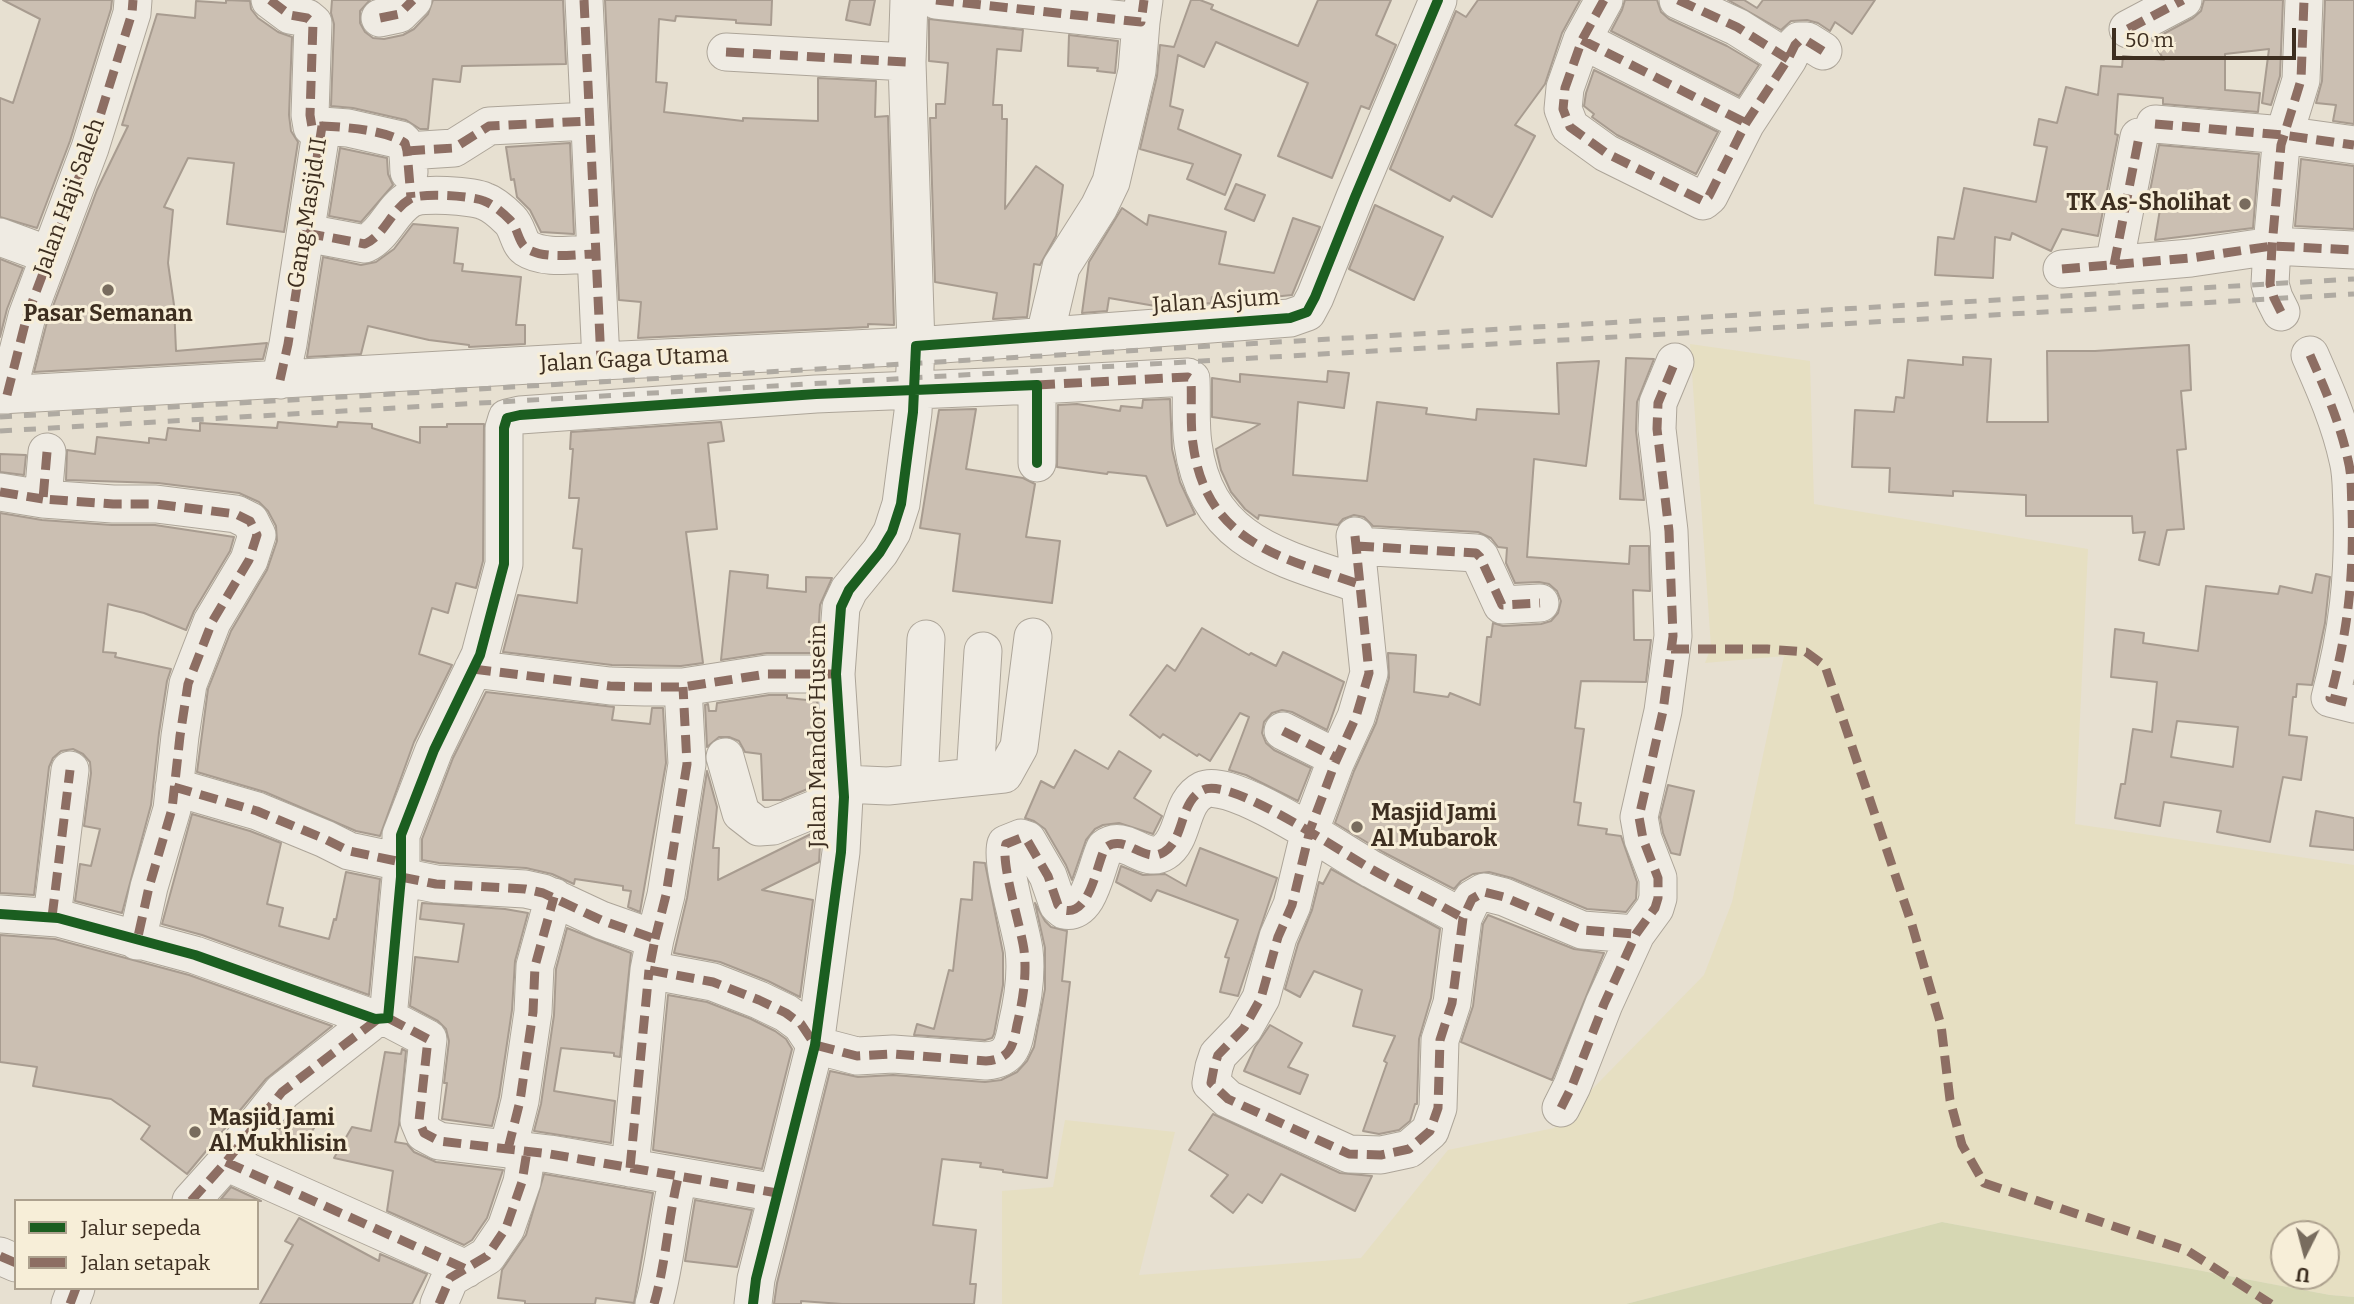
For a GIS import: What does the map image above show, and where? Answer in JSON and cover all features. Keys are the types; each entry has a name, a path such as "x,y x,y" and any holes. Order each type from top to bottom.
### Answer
{"street":[{"name":"Jalan Haji Saleh","path":"4,395 27,316 90,148 132,13 133,0"},
{"name":"Gang Masjid II","path":"271,0 290,15 307,18 313,23 310,115 312,127 322,126 280,380"},
{"path":"380,18 399,14 413,0"},
{"path":"584,0 601,361"},
{"path":"909,0 907,62 916,346"},
{"path":"936,0 1143,11 1137,71 1111,182 1099,207 1061,267 1045,335"},
{"name":"Jalan Asjum","path":"916,346 1290,318 1307,312 1438,0"},
{"path":"1604,0 1582,40 1565,88 1563,109 1570,127 1606,153 1704,201 1724,169 1746,123 1805,55 1678,0"},
{"path":"2128,29 2183,0"},
{"path":"2281,312 2270,284 2272,246 2283,135 2301,80 2304,0"},
{"path":"1582,40 1746,123"},
{"path":"726,52 907,62"},
{"path":"407,151 454,148 489,126 589,121"},
{"path":"322,126 348,128 396,138 405,143 411,198"},
{"path":"2114,265 2147,131 2283,135 2354,145"},
{"path":"306,233 365,244 379,234 411,198 433,194 484,201 514,224 524,247 547,254 595,254"},
{"path":"0,237 49,255"},
{"path":"2062,269 2191,258 2272,246 2354,250"},
{"name":"Jalan Gaga Utama","path":"4,395 916,346"},
{"name":"Jalan Mandor Husein","path":"753,1304 756,1279 815,1045 841,852 843,790 836,674 841,607 849,590 880,552 892,532 901,504 915,390 916,346"},
{"path":"2310,355 2337,420 2349,464 2353,541 2350,611 2344,647 2330,698 2354,704"},
{"path":"1561,1108 1636,934 1655,908 1658,898 1658,878 1643,839 1639,817 1663,710 1673,636 1669,531 1657,429 1658,403 1675,362"},
{"path":"193,1199 282,1092 382,1019 401,869 401,835 434,750 480,655 504,564 504,428 507,418 700,401 1188,377 1191,379 1193,445 1199,469 1210,498 1227,523 1247,540 1282,558 1359,584"},
{"path":"1037,385 1037,463"},
{"path":"43,499 47,452"},
{"path":"0,492 43,499 156,504 236,514 250,521 257,535 254,550 212,622 188,684 172,809 136,941"},
{"path":"1540,603 1503,605 1476,553 1356,541 1369,673 1356,718 1337,758 1310,830 1292,905 1278,937 1261,998 1244,1028 1218,1055 1211,1083 1228,1099 1349,1154 1381,1155 1409,1149 1430,1131 1438,1108 1440,1040 1452,1003 1463,918 1472,899 1484,892 1582,930 1636,934"},
{"path":"725,757 741,813 760,827 774,826 843,790 1004,774 1019,747 1033,637"},
{"path":"919,783 926,639"},
{"path":"975,777 983,651"},
{"path":"474,669 610,686 683,687 767,674 836,674"},
{"path":"631,1168 652,955 666,895 687,764 683,687"},
{"path":"1283,731 1337,758"},
{"path":"52,917 70,770"},
{"path":"174,788 257,811 349,851 401,869 474,888 525,889 554,897 601,920 652,955 786,1013 801,1024 815,1045 857,1056 893,1054 1000,1060 1007,1054 1015,1037 1025,981 1024,951 1009,887 1004,851 1009,841 1021,838 1030,842 1048,876 1058,905 1069,912 1083,904 1105,848 1111,843 1118,843 1146,854 1157,855 1167,851 1194,797 1213,787 1240,796 1310,830 1374,871 1463,918"},
{"path":"439,1304 450,1278 487,1256 506,1228 522,1182 518,1150 520,1101 533,1013 535,966 554,897"},
{"path":"0,914 52,917 195,955 382,1019 428,1039 419,1121 424,1133 439,1141 518,1150 777,1193"},
{"path":"226,1162 466,1269"},
{"path":"654,1304 660,1284 678,1178"}],"shaded area":[{"path":"1690,344 1810,361 1814,504 2088,549 2075,824 2354,865 2354,1297 2303,1290 2340,1290 2340,1220 2270,1220 2270,1284 1942,1222 1626,1304 1002,1304 1002,1191 1053,1187 1065,1120 1175,1132 1139,1275 1361,1258 1448,1150 1554,1128 1704,975 1732,902 1784,656 1705,663 1711,647"}],"green space":[{"path":"1942,1222 2270,1284 2270,1290 2303,1290 2354,1297 2354,1304 1626,1304"}],"building":[{"path":"3,0 112,0 70,141 37,228 0,217 0,98 13,103 40,19"},
{"path":"226,0 250,1 251,9 258,18 278,32 292,37 289,115 291,131 298,142 284,232 227,224 234,163 188,158 164,207 173,210 168,263 174,305 176,351 267,343 263,359 34,372 47,322 97,190 128,126 122,125 157,14 195,18 196,1 226,3"},
{"path":"332,0 370,0 360,11 360,23 365,32 373,38 384,39 403,35 414,29 428,14 433,0 563,0 566,64 462,66 460,82 433,79 428,129 420,129 406,120 331,106 334,24"},
{"path":"605,0 772,0 771,25 676,16 675,21 659,19 656,82 667,83 664,112 743,121 743,118 818,121 818,78 876,81 875,117 888,116 894,325 868,324 868,327 638,338 641,302 619,300"},
{"path":"850,0 875,0 870,25 846,20"},
{"path":"1191,0 1213,5 1211,9 1298,46 1318,0 1391,0 1376,35 1396,45 1369,109 1361,106 1332,178 1278,156 1308,83 1216,42 1204,67 1178,55 1170,106 1183,110 1178,129 1241,155 1225,195 1187,179 1193,164 1140,149 1157,76 1160,45 1174,47"},
{"path":"1478,0 1580,0 1562,33 1545,84 1515,125 1535,136 1492,217 1453,196 1450,201 1390,169 1456,11 1466,17"},
{"path":"1625,0 1657,0 1661,12 1669,19 1727,46 1759,65 1739,96 1611,31"},
{"path":"1728,0 1744,0 1757,8 1763,0 1875,0 1852,34 1835,22 1830,31 1807,20 1791,21 1781,30"},
{"path":"2204,0 2283,0 2280,76 2271,105 2262,103 2269,49 2225,54 2225,90 2260,93 2258,112 2163,104 2163,98 2118,94 2115,134 2118,135 2098,236 2062,229 2051,251 2012,233 2010,240 1995,237 1993,278 1935,275 1938,237 1954,239 1964,188 2036,202 2047,147 2034,145 2039,119 2057,123 2066,87 2098,95 2101,66 2122,67 2123,56 2164,60 2152,40 2193,18 2201,11"},
{"path":"2325,0 2354,0 2354,124 2333,121 2336,105 2316,103 2322,81"},
{"path":"929,19 1023,30 1021,51 997,49 993,105 1002,105 1002,119 1007,119 1005,209 1036,166 1063,185 1056,236 1040,265 1034,264 1027,317 993,319 997,293 935,282 930,118 936,118 936,104 945,104 948,63 929,61"},
{"path":"1069,35 1118,41 1115,73 1097,71 1098,68 1068,66"},
{"path":"1594,70 1718,132 1696,174 1617,135 1592,117 1594,114 1584,106"},
{"path":"570,143 574,234 541,232 530,210 517,197 514,179 511,180 506,147"},
{"path":"2159,145 2259,154 2253,228 2155,240 2162,197 2149,196"},
{"path":"340,148 387,158 388,174 393,185 361,222 329,216"},
{"path":"2301,159 2354,166 2354,229 2295,226"},
{"path":"1236,184 1265,195 1254,221 1225,209"},
{"path":"1375,205 1443,237 1414,300 1349,269"},
{"path":"1122,208 1147,225 1149,215 1226,232 1219,264 1274,273 1293,218 1320,227 1292,295 1233,301 1212,297 1211,303 1161,307 1109,298 1107,311 1082,313 1089,262"},
{"path":"413,224 458,228 454,263 463,264 462,271 521,277 516,325 525,325 525,344 469,347 368,326 361,354 307,357 323,257 361,265 376,262 394,249"},
{"path":"0,259 23,268 7,309 0,337"},
{"path":"2189,345 2191,390 2181,391 2186,449 2177,450 2184,529 2167,530 2159,565 2139,560 2145,532 2133,533 2132,516 2026,516 2026,495 1953,491 1953,496 1889,492 1890,468 1852,467 1855,410 1894,412 1896,397 1904,398 1908,360 1963,365 1963,357 1991,359 1987,422 2048,422 2047,351"},
{"path":"1626,358 1654,359 1637,402 1636,431 1644,500 1620,499"},
{"path":"1599,361 1586,466 1534,459 1527,557 1629,564 1630,546 1649,546 1650,591 1633,590 1634,640 1651,640 1646,682 1581,681 1575,728 1584,729 1574,802 1581,803 1578,825 1607,829 1606,834 1621,836 1637,882 1636,899 1626,912 1587,909 1512,878 1489,872 1473,874 1454,889 1335,823 1354,771 1376,723 1389,678 1388,653 1416,655 1414,692 1448,697 1450,693 1480,705 1487,637 1491,637 1493,623 1503,626 1551,621 1558,613 1561,601 1557,591 1549,584 1515,583 1506,563 1507,548 1498,547 1491,538 1478,532 1373,526 1364,517 1354,515 1343,519 1338,525 1259,515 1258,519 1245,509 1231,492 1221,470 1216,449 1260,424 1212,417 1212,378 1240,382 1240,374 1327,382 1328,371 1349,373 1344,408 1298,402 1293,475 1367,481 1377,402 1427,408 1426,414 1476,420 1477,409 1559,414 1557,363"},
{"path":"1170,399 1172,449 1180,482 1195,514 1167,526 1146,476 1057,467 1058,405 1077,404 1120,411 1121,406 1142,408 1143,400"},
{"path":"976,409 966,469 1023,478 1035,484 1026,537 1060,541 1052,603 953,591 960,534 920,528 939,410"},
{"path":"278,422 337,427 338,422 372,424 372,428 420,443 420,427 484,424 483,561 476,588 456,583 448,613 432,608 419,654 452,665 414,742 380,836 356,831 265,792 197,772 208,689 231,631 267,570 277,541 276,526 268,511 259,502 239,493 158,483 66,480 67,450 95,454 97,437 149,443 149,438 166,440 168,428 200,431 200,423 277,428"},
{"path":"721,422 724,441 708,443 717,529 686,532 703,663 681,666 612,665 503,652 518,595 577,603 582,549 573,548 579,498 569,498 573,449 570,449 571,432"},
{"path":"0,454 26,455 24,475 0,472"},
{"path":"0,513 42,520 155,525 234,537 230,551 194,611 186,630 144,613 108,604 103,652 116,653 115,657 171,669 159,733 151,805 122,913 75,901 80,864 91,866 100,829 84,826 90,762 83,754 73,749 61,751 53,758 49,767 34,895 0,893"},
{"path":"730,571 768,575 767,588 806,592 806,577 832,578 820,605 817,653 767,653 721,660"},
{"path":"2316,574 2330,577 2325,623 2312,685 2297,684 2296,697 2293,697 2289,735 2307,737 2301,780 2283,777 2270,842 2217,832 2221,811 2164,802 2160,826 2115,818 2121,784 2125,784 2133,729 2152,732 2157,682 2111,677 2115,629 2144,633 2143,643 2198,651 2206,586 2278,594 2280,586 2312,593","holes":["2177,721 2238,727 2233,767 2171,757"]},
{"path":"1202,628 1249,655 1251,653 1276,666 1283,652 1344,682 1327,730 1292,712 1282,710 1272,713 1264,722 1262,733 1266,743 1274,750 1311,768 1298,801 1246,775 1229,770 1249,717 1240,713 1210,761 1199,754 1197,756 1163,734 1160,738 1130,715 1167,665 1175,671"},
{"path":"486,692 614,707 612,720 650,724 652,708 663,708 666,763 640,912 628,907 631,891 623,890 623,886 575,879 574,884 552,874 526,868 422,860 422,839 453,758"},
{"path":"787,695 787,698 817,701 822,783 781,800 763,800 761,754 745,752 739,741 729,737 719,737 707,747 705,705 708,704 709,711 716,711 717,703"},
{"path":"1075,750 1108,769 1119,751 1151,771 1134,798 1162,816 1153,834 1119,823 1095,829 1086,840 1072,880 1045,829 1025,818 1041,781 1054,788"},
{"path":"707,771 717,807 713,848 719,848 718,880 821,829 819,862 762,890 813,900 800,997 720,962 674,953 687,898"},
{"path":"1668,785 1694,791 1680,855 1671,853 1660,817"},
{"path":"2316,811 2354,818 2354,850 2310,846"},
{"path":"192,814 281,843 267,904 283,908 279,926 329,939 334,919 336,920 346,872 380,879 369,995 202,935 162,924"},
{"path":"1200,848 1277,878 1238,996 1220,992 1229,958 1225,957 1238,920 1157,890 1151,901 1116,882 1121,866 1143,875 1165,874 1186,886"},
{"path":"974,862 985,863 1003,953 1003,985 994,1034 992,1038 985,1040 914,1035 917,1024 934,1029 949,970 953,971 961,899 972,900"},
{"path":"1331,869 1440,929 1431,998 1419,1039 1417,1104 1410,1121 1399,1130 1379,1134 1363,1131 1387,1063 1384,1061 1395,1036 1353,1026 1362,990 1314,971 1300,997 1285,989 1319,882 1323,884"},
{"path":"422,903 528,913 515,961 512,1010 492,1126 442,1119 449,1041 446,1029 438,1021 410,1006 415,957 458,962 464,924 420,919"},
{"path":"1035,903 1051,927 1067,931 1062,981 1070,982 1047,1178 980,1167 981,1163 942,1159 933,1225 976,1230 970,1284 976,1284 974,1304 842,1304 801,1301 801,1304 774,1304 830,1071 858,1077 893,1075 985,1082 1001,1080 1017,1072 1034,1047 1045,989 1045,948"},
{"path":"1488,915 1574,949 1604,953 1552,1080 1461,1042 1473,1006 1483,924"},
{"path":"567,928 631,953 620,1057 614,1056 614,1053 561,1048 554,1091 615,1101 611,1143 534,1131 541,1104 554,1015 556,969"},
{"path":"0,935 55,939 189,975 332,1026 266,1079 187,1174 141,1139 150,1126 111,1099 33,1086 37,1067 0,1062"},
{"path":"668,995 707,1002 751,1019 786,1039 792,1049 762,1169 653,1150"},
{"path":"1270,1025 1302,1043 1288,1067 1308,1075 1300,1094 1244,1071 1255,1047"},
{"path":"402,1049 406,1051 395,1142 407,1144 414,1152 436,1162 503,1170 487,1218 472,1240 464,1245 387,1211 393,1171 334,1158 352,1127 371,1131 385,1052 401,1054"},
{"path":"292,1113 320,1119 300,1149 269,1142"},
{"path":"1213,1114 1340,1173 1372,1176 1355,1211 1281,1174 1262,1203 1248,1194 1233,1213 1211,1196 1228,1175 1189,1150"},
{"path":"544,1174 653,1193 634,1303 596,1298 595,1304 525,1304 525,1301 498,1298 502,1270 526,1235"},
{"path":"231,1187 257,1199 221,1199"},
{"path":"695,1200 752,1210 737,1267 685,1261"},
{"path":"299,1218 379,1261 380,1254 427,1274 412,1304 260,1304 293,1245 285,1241"}],"railway":[{"path":"0,417 2354,279"},
{"path":"0,431 2354,294"}],"marked path":[{"path":"7,395 27,316 90,148 132,13 133,0"},
{"path":"270,0 290,15 307,18 313,23 310,115 312,127 322,126 280,380"},
{"path":"380,18 399,14 413,0"},
{"path":"584,0 601,361"},
{"path":"936,0 1141,22 1144,0"},
{"path":"1604,0 1582,40 1565,88 1563,109 1570,127 1606,153 1703,201 1709,196 1746,123 1795,45 1799,41 1807,41 1823,51"},
{"path":"1678,0 1737,27 1788,59"},
{"path":"2128,29 2183,0"},
{"path":"2281,312 2270,284 2272,246 2281,145 2301,80 2304,0"},
{"path":"1582,40 1746,123"},
{"path":"726,52 907,62"},
{"path":"407,151 454,148 489,126 589,121"},
{"path":"2155,124 2283,135 2354,145"},
{"path":"322,126 376,132 405,143 411,198"},
{"path":"2114,265 2139,137"},
{"path":"306,233 365,244 378,235 398,209 410,199 435,195 458,196 478,199 495,207 513,223 523,245 533,252 550,255 595,254"},
{"path":"2062,269 2191,258 2272,246 2354,250"},
{"path":"2310,355 2336,419 2350,472 2351,581 2341,650 2330,698 2354,704"},
{"path":"1561,1108 1636,934 1655,908 1658,898 1658,878 1643,839 1639,817 1663,711 1673,636 1669,531 1657,429 1658,403 1675,362"},
{"path":"1037,385 1188,377 1191,379 1193,444 1201,477 1213,503 1230,524 1251,541 1275,554 1359,584"},
{"path":"47,452 43,499 156,504 236,514 250,521 257,535 249,560 212,622 188,684 172,809 149,887 137,941"},
{"path":"0,492 43,499"},
{"path":"1355,536 1369,673 1356,717 1335,763 1310,830 1292,905 1278,937 1261,998 1244,1028 1218,1055 1211,1083 1228,1099 1349,1154 1381,1155 1409,1149 1430,1131 1438,1108 1440,1040 1452,1003 1463,918 1472,899 1484,892 1504,897 1582,930 1636,934"},
{"path":"1356,546 1476,553 1502,605 1540,603"},
{"path":"1671,649 1767,649 1806,652 1825,666 1912,925 1941,1025 1950,1100 1962,1145 1984,1183 2188,1251 2271,1304"},
{"path":"473,669 610,686 645,687 683,687 767,674 836,674"},
{"path":"655,939 666,895 687,764 683,687"},
{"path":"1283,731 1337,758"},
{"path":"52,917 70,770"},
{"path":"174,787 257,811 349,851 401,862"},
{"path":"401,877 436,884 525,889 543,893 601,920 655,939 649,970 713,982 759,1000 786,1013 801,1024 815,1045 857,1056 893,1054 986,1061 1000,1058 1009,1050 1014,1040 1023,997 1024,950 1005,853 1006,844 1021,838 1027,840 1048,876 1058,905 1064,910 1073,910 1086,898 1105,848 1120,844 1149,855 1164,852 1176,839 1186,811 1195,796 1203,790 1217,789 1262,805 1373,870 1463,918"},
{"path":"508,1149 520,1101 533,1012 535,966 554,897"},
{"path":"630,1168 649,970"},
{"path":"388,1018 428,1039 419,1121 424,1133 439,1141 550,1154 777,1193 776,1198"},
{"path":"193,1199 282,1092 378,1019"},
{"path":"439,1304 450,1278 487,1256 506,1228 522,1182 527,1151"},
{"path":"226,1162 466,1269"},
{"path":"654,1304 678,1178"},
{"path":"0,1256 14,1262"},
{"path":"70,1304 75,1290"}],"cycle path":[{"path":"753,1304 756,1279 815,1045 841,852 844,797 836,674 841,607 849,590 880,552 892,532 901,504 913,412 916,346 1290,318 1307,312 1438,0"},
{"path":"0,914 58,918 195,955 375,1019 388,1018 401,877 401,835 434,750 480,655 504,564 504,428 507,418 816,394 1037,385 1037,463"}],"place":[{"name":"TK As-Sholihat","path":"2245,204"},
{"name":"Pasar Semanan","path":"108,290"},
{"name":"Masjid Jami Al Mubarok","path":"1357,827"},
{"name":"Masjid Jami Al Mukhlisin","path":"195,1132"}]}
